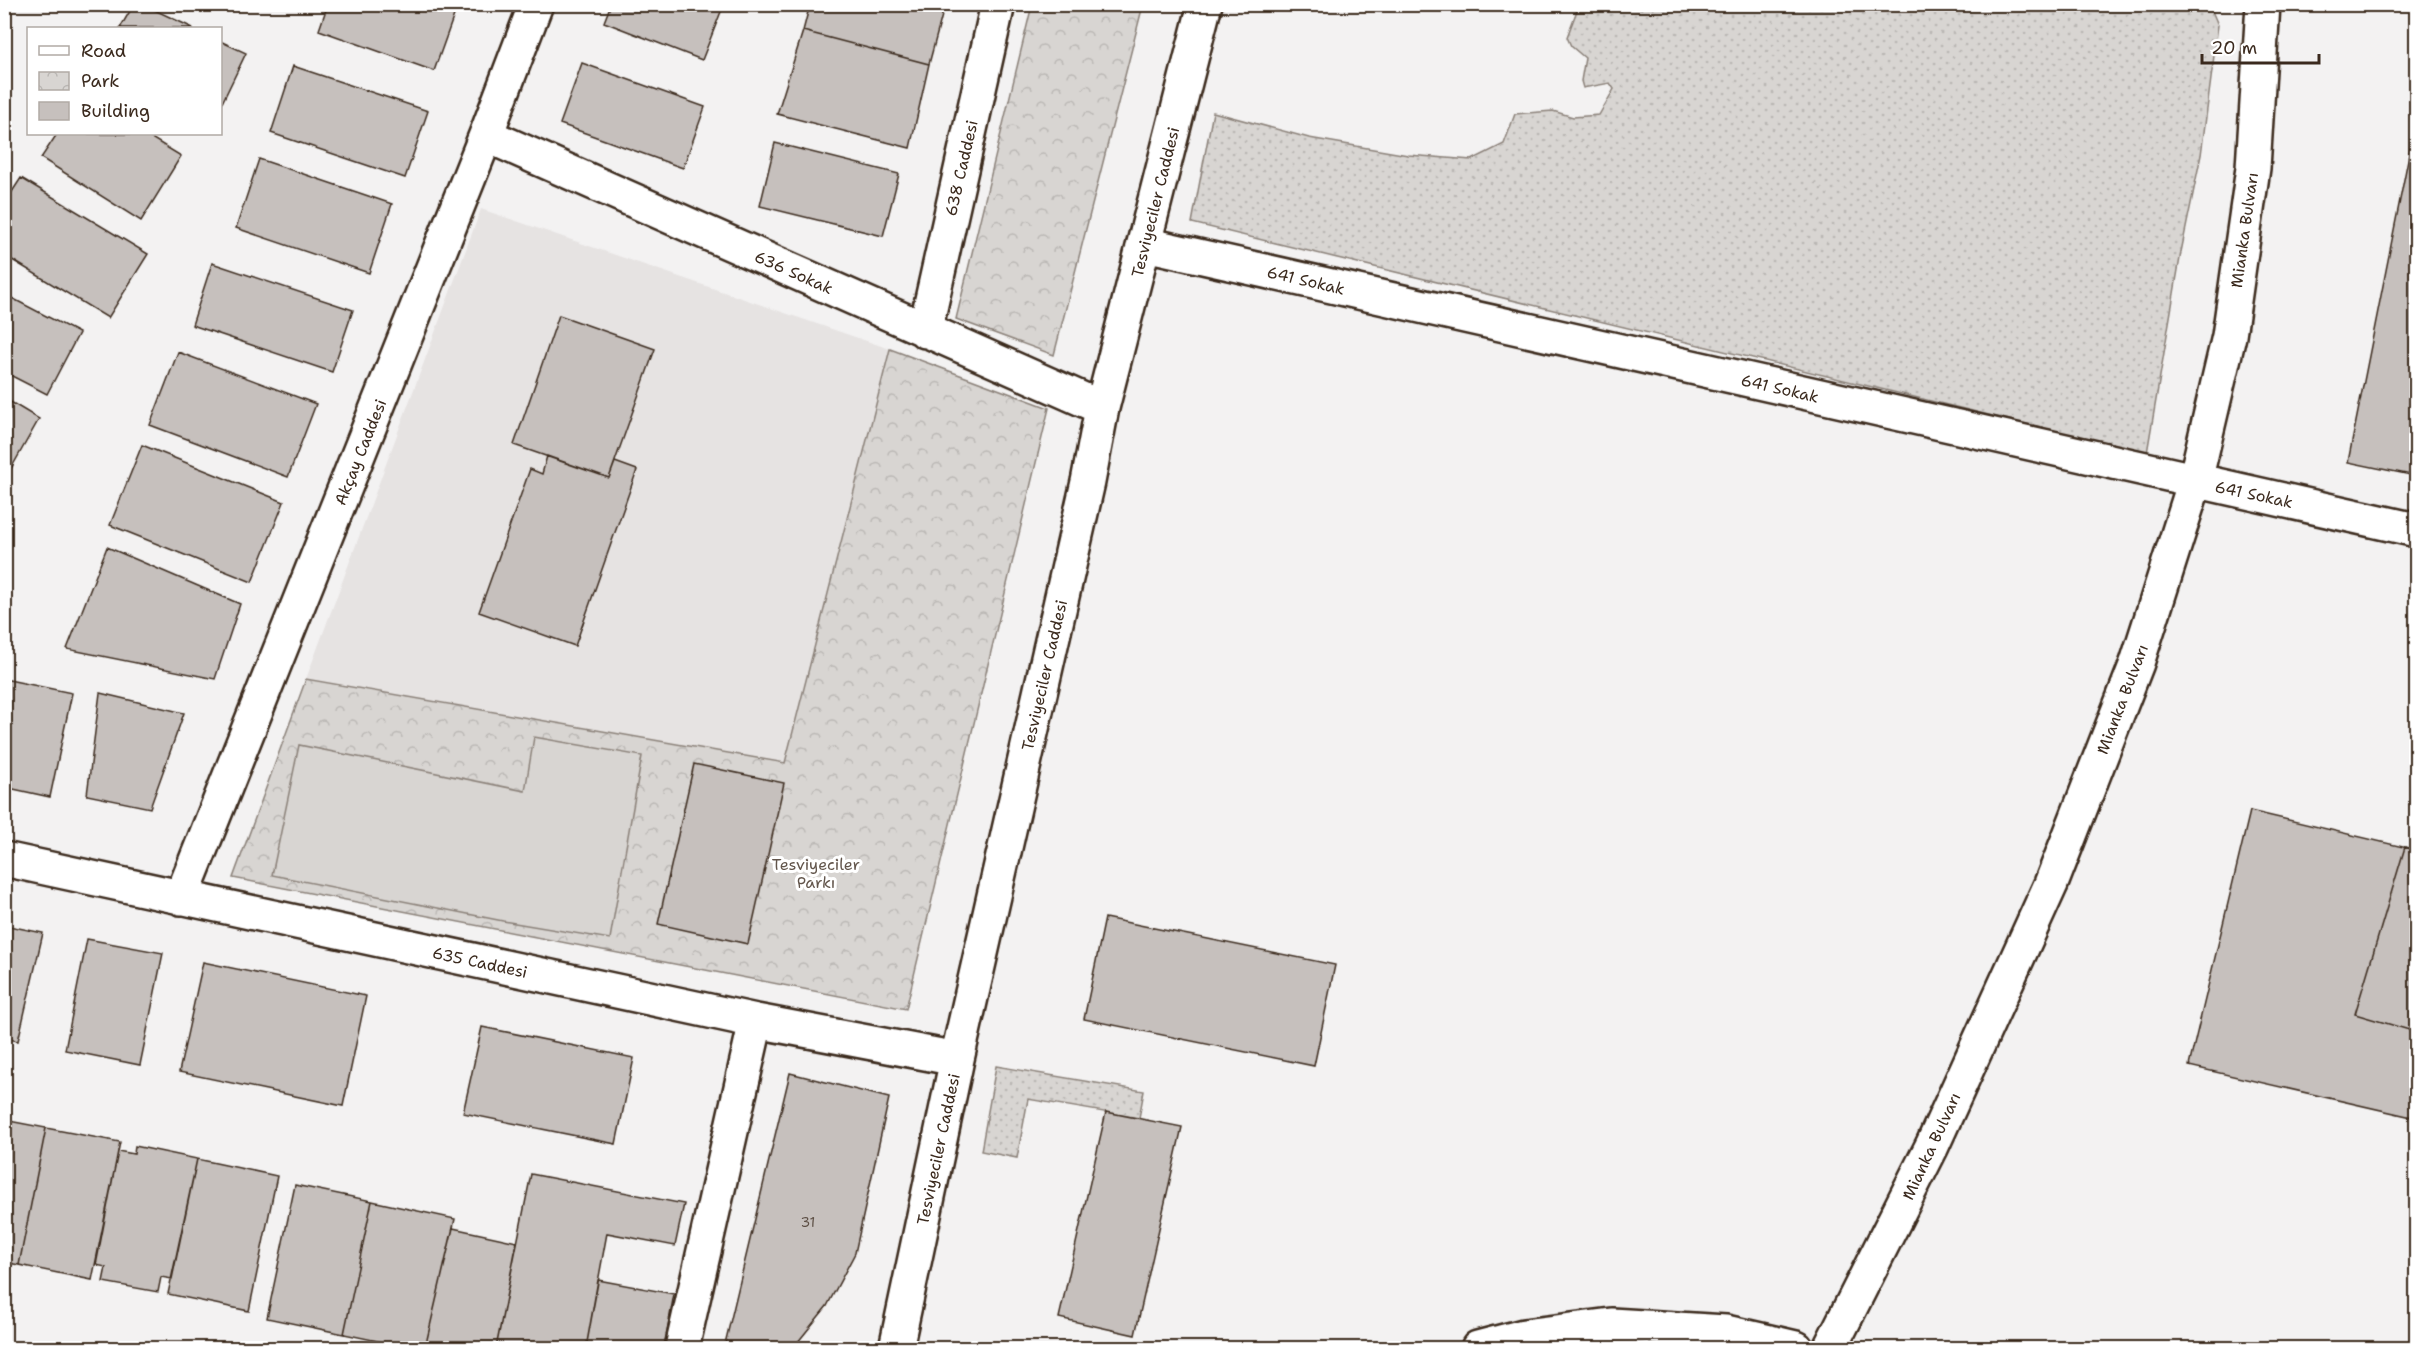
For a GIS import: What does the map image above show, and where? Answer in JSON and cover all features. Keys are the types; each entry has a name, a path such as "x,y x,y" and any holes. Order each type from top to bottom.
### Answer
{"street":[{"name":"Akçay Caddesi","path":"181,898 486,135 536,4"},
{"name":"638 Caddesi","path":"925,331 998,4"},
{"name":"Tesviyeciler Caddesi","path":"896,1348 957,1059 1083,505 1102,408 1205,4"},
{"name":"Mianka Bulvarı","path":"1830,1348 1932,1146 2051,884 2137,663 2195,482 2229,336 2253,168 2263,4"},
{"name":"636 Sokak","path":"486,135 1102,408"},
{"name":"641 Sokak","path":"1145,244 2416,530"},
{"name":"635 Caddesi","path":"4,859 756,1021 957,1059"},
{"path":"682,1348 756,1021"},
{"path":"1478,1348 1524,1336 1611,1324 1725,1332 1796,1348"}],"shaded area":[{"path":"481,209 890,349 785,763 306,679"}],"green space":[{"path":"2209,4 2218,25 2201,155 2181,252 2147,453 1192,223 1213,112 1309,138 1408,155 1472,160 1504,144 1515,114 1553,111 1573,117 1599,115 1614,89 1610,83 1583,88 1581,81 1585,58 1571,46 1567,37 1579,5"},
{"path":"1032,5 1143,5 1054,355 956,319"},
{"name":"Tesviyeciler Parkı","path":"890,349 1049,408 906,1009 233,878 306,679 785,763"},
{"path":"534,737 642,756 610,939 503,921 272,875 299,745 525,791"},
{"path":"996,1066 1144,1091 1139,1118 1028,1099 1017,1158 981,1151"}],"building":[{"path":"134,4 142,4 191,27 121,27"},
{"path":"328,4 458,4 434,71 319,30"},
{"path":"611,4 724,4 702,60 604,22"},
{"path":"810,4 945,4 929,64 803,31"},
{"path":"803,31 929,64 910,148 777,114"},
{"path":"222,42 246,53 222,103"},
{"path":"582,63 705,107 683,168 560,124"},
{"path":"293,66 428,111 405,178 271,133"},
{"path":"2416,119 2416,476 2348,462"},
{"path":"56,135 147,135 181,156 141,221 41,158"},
{"path":"775,143 899,174 883,236 760,206"},
{"path":"259,159 392,204 369,273 236,228"},
{"path":"21,178 148,254 108,318 4,255 4,204"},
{"path":"212,263 353,310 332,372 192,325"},
{"path":"4,294 79,333 47,394 4,372"},
{"path":"559,315 655,349 609,478 514,445"},
{"path":"178,352 316,404 288,477 150,425"},
{"path":"4,398 39,419 4,481"},
{"path":"142,445 284,502 252,582 110,525"},
{"path":"547,456 609,478 615,462 637,470 575,646 479,612 530,469 542,474"},
{"path":"107,547 240,604 215,679 67,649"},
{"path":"4,679 72,693 50,797 4,787"},
{"path":"100,693 184,713 150,808 87,795"},
{"path":"694,764 784,783 748,944 658,924"},
{"path":"2250,811 2416,850 2416,1118 2189,1066"},
{"path":"2405,847 2416,850 2416,1032 2355,1014"},
{"path":"1105,918 1335,965 1314,1066 1084,1019"},
{"path":"4,925 43,933 18,1041 4,1038"},
{"path":"87,939 163,953 140,1065 65,1050"},
{"path":"203,962 366,996 343,1106 179,1072"},
{"path":"482,1027 634,1058 616,1144 463,1113"},
{"path":"790,1073 889,1098 855,1253 827,1306 793,1348 724,1348"},
{"path":"1106,1112 1182,1127 1135,1335 1059,1318"},
{"path":"4,1120 46,1128 19,1265 4,1262"},
{"path":"46,1128 120,1142 92,1280 19,1265"},
{"path":"135,1146 197,1159 172,1279 161,1277 158,1292 103,1282 106,1267 96,1265 118,1151 134,1154"},
{"path":"197,1159 277,1176 249,1311 168,1294"},
{"path":"531,1174 684,1204 675,1246 607,1233 586,1348 496,1348"},
{"path":"295,1185 372,1201 344,1334 267,1318"},
{"path":"372,1201 455,1219 425,1348 411,1348 344,1334"},
{"path":"453,1228 517,1242 496,1348 425,1348"},
{"path":"598,1280 674,1294 664,1348 586,1348"}]}
